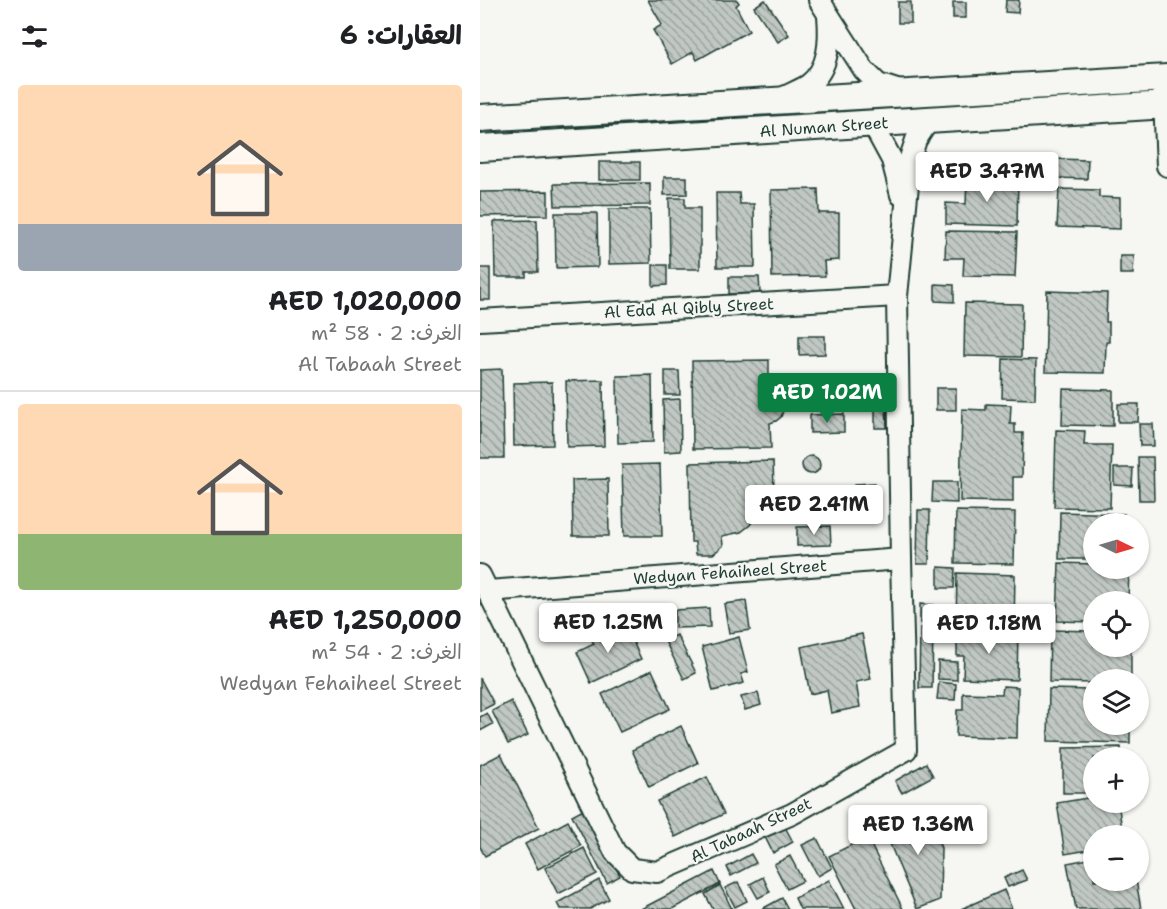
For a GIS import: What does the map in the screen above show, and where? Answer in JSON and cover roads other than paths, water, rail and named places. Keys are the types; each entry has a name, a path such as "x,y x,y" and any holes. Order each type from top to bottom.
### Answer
{"street":[{"path":"823,6 864,70 878,84 893,90 914,93"},
{"path":"779,100 808,85 825,63 830,35 823,6"},
{"path":"1165,78 1167,166"},
{"name":"Al Numan Street","path":"480,118 1165,78"},
{"name":"Al Numan Street","path":"480,148 1166,105"},
{"name":"Al Tabaah Street","path":"484,583 615,852 632,869 657,872 792,814 906,750 897,296 911,155 916,140 929,120"},
{"name":"Al Tabaah Street","path":"872,123 892,160 905,212"},
{"name":"Al Edd Al Qibly Street","path":"480,320 897,296"},
{"name":"Wedyan Fehaiheel Street","path":"484,583 901,559"}]}
